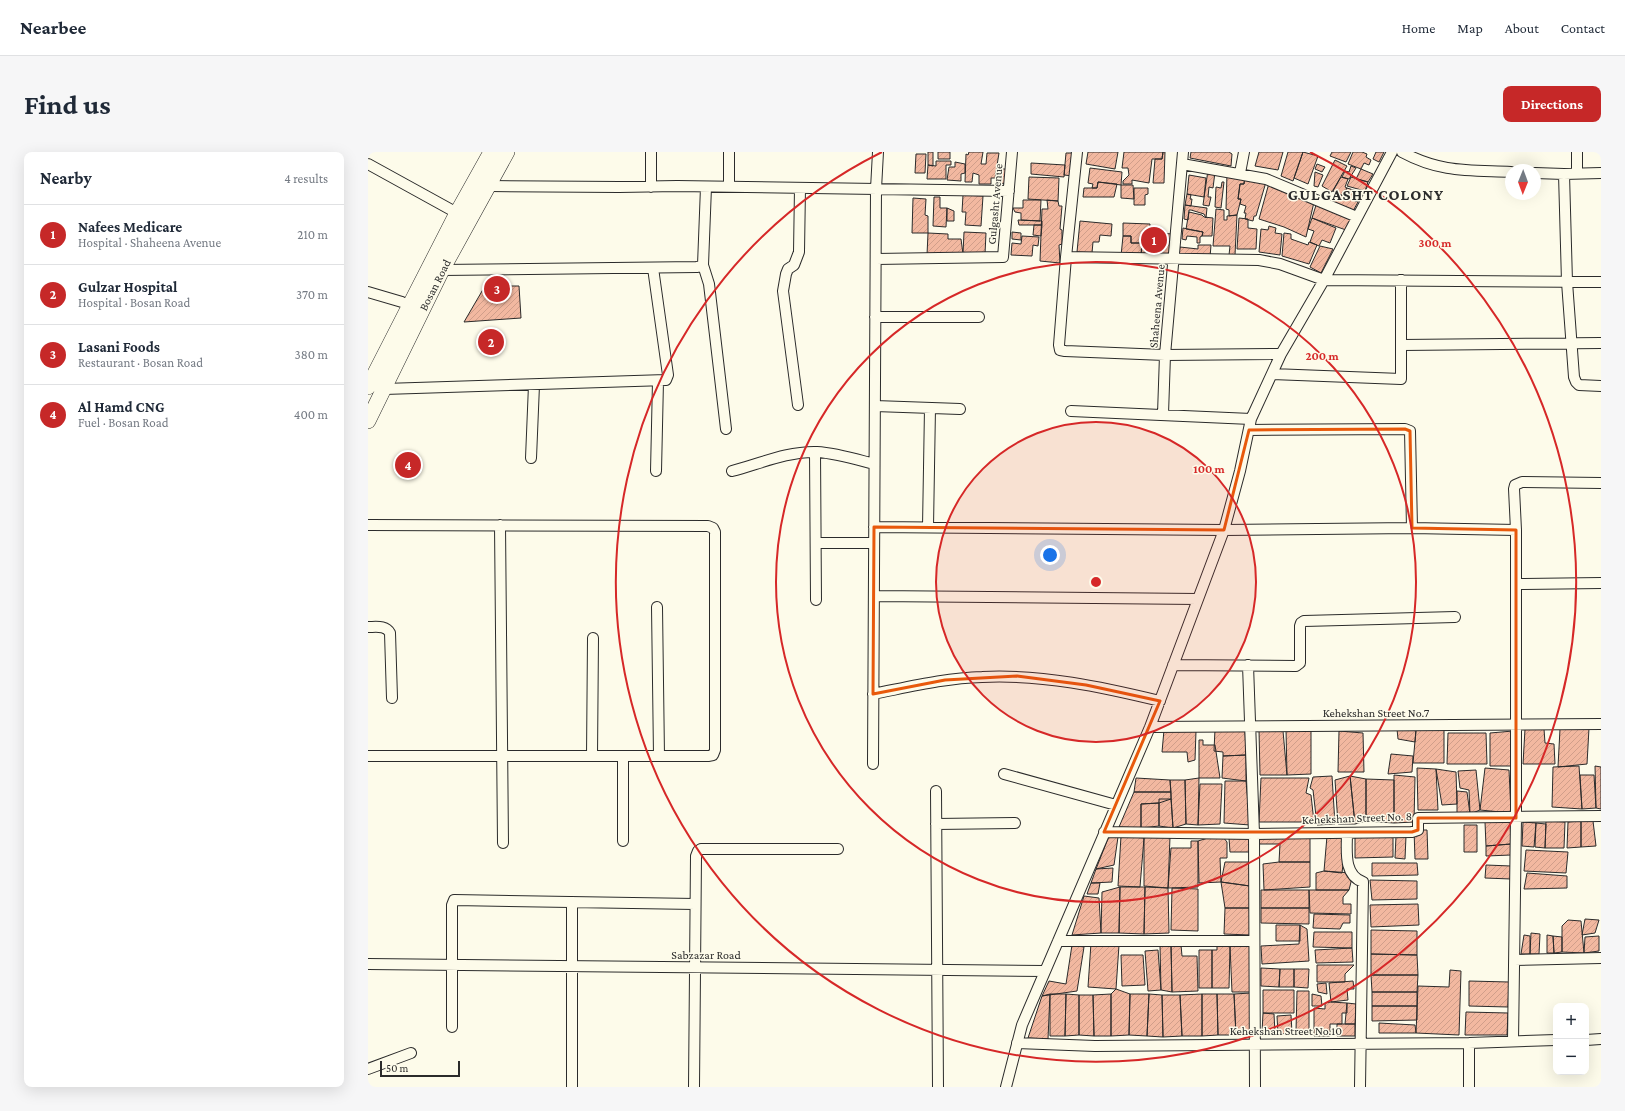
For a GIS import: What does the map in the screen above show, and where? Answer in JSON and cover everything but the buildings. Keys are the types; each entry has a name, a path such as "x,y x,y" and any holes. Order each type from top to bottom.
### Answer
{"main road":[{"name":"Bosan Road","path":"368,387 491,152"},
{"name":"Bosan Road","path":"368,421 442,270 508,152"}],"street":[{"path":"651,152 651,187"},
{"path":"729,187 730,152"},
{"path":"872,764 876,189 878,152"},
{"name":"Gulgasht Avenue","path":"876,258 1003,257 1012,152"},
{"path":"1077,152 1066,257 1059,345 1060,350 1165,355 1281,354"},
{"name":"Shaheena Avenue","path":"1163,414 1165,355 1183,152"},
{"path":"1240,173 1244,152"},
{"path":"1006,1087 1022,1025 1044,970 1058,941 1150,727 1224,530 1240,471 1251,419 1281,354 1324,280 1392,152"},
{"path":"1402,152 1418,161 1443,168 1505,172"},
{"path":"1577,152 1577,174"},
{"path":"368,164 458,213"},
{"path":"1182,164 1266,178 1357,217"},
{"path":"1541,173 1601,173"},
{"path":"1564,174 1567,282 1574,377 1579,385 1601,386"},
{"path":"490,186 729,187 1009,191"},
{"path":"706,187 703,265 708,284 726,429"},
{"path":"798,405 783,291 788,269 794,265 799,252 800,188"},
{"path":"1066,257 1259,260 1280,264 1324,280 1601,282"},
{"path":"442,270 697,268 703,265"},
{"path":"384,389 666,380 668,376 652,268"},
{"path":"1272,374 1401,378 1401,280"},
{"path":"368,292 402,302"},
{"path":"875,318 979,317"},
{"path":"1402,345 1601,343"},
{"path":"656,471 658,381"},
{"path":"531,458 534,385"},
{"path":"875,406 960,409"},
{"path":"928,527 930,408"},
{"path":"1070,411 1251,419"},
{"path":"1249,430 1405,429 1410,431 1412,528"},
{"path":"732,471 794,454 815,452 832,454 874,464"},
{"path":"815,452 816,600"},
{"path":"1513,1041 1516,818 1516,530 1514,489 1515,485 1522,482 1601,483"},
{"path":"368,525 708,526 713,528 715,532 715,750 713,755 368,756"},
{"path":"500,525 503,843"},
{"path":"874,527 1224,530 1412,528 1516,530"},
{"path":"816,542 874,543"},
{"path":"1516,584 1601,582"},
{"path":"874,596 1198,599"},
{"path":"657,607 659,756"},
{"path":"1173,665 1296,666 1299,665 1300,626 1301,623 1309,620 1454,617"},
{"path":"368,627 383,628 388,630 390,634 392,698"},
{"path":"592,756 593,638"},
{"path":"1248,665 1254,834 1255,1087"},
{"path":"873,694 945,680 1016,676 1086,685 1160,701"},
{"name":"Kehekshan Street No.7","path":"1150,727 1516,726 1601,724"},
{"path":"623,756 623,841"},
{"path":"1004,774 1116,804"},
{"path":"936,791 938,1087"},
{"name":"Kehekshan Street No. 8","path":"1104,832 1254,834 1412,832 1418,830 1418,818 1601,816"},
{"path":"936,824 1015,823"},
{"path":"1346,832 1348,866 1351,873 1363,882 1360,1087"},
{"path":"694,1087 695,904 696,856 698,851 701,849 838,849"},
{"path":"452,1028 452,905 454,900 695,904"},
{"path":"572,902 572,1087"},
{"path":"1058,941 1254,941"},
{"path":"1514,960 1601,958"},
{"name":"Sabzazar Road","path":"368,964 1044,970"},
{"path":"1589,1040 1601,1039"},
{"name":"Kehekshan Street No.10","path":"1017,1043 1096,1046 1468,1043 1553,1040"},
{"path":"1468,1043 1469,1087"},
{"path":"368,1069 411,1052"}],"highlighted area":[{"path":"1405,429 1410,431 1412,528 1516,530 1516,818 1418,818 1418,830 1412,832 1104,832 1160,701 1086,685 1017,676 945,680 873,694 874,527 1224,530 1249,430"}],"place":[{"name":"Nafees Medicare","path":"1154,240"},
{"name":"Lasani Foods","path":"497,289"},
{"name":"Gulzar Hospital","path":"491,342"},
{"name":"Al Hamd CNG","path":"408,465"}],"district":[{"name":"GULGASHT COLONY","path":"1366,194"}]}
